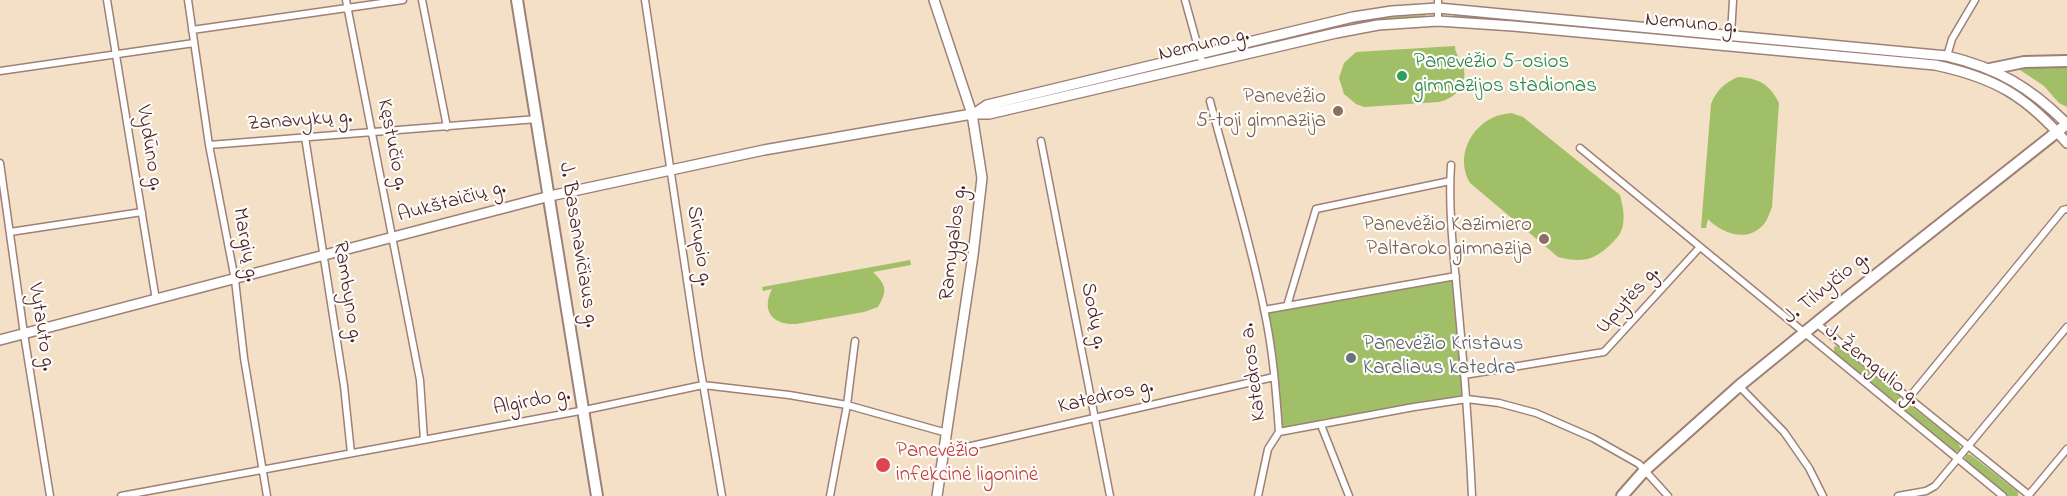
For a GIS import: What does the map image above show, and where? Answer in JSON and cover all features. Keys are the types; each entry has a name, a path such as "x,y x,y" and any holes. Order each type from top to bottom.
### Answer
{"main road":[{"name":"J. Basanavičiaus g.","path":"517,0 585,410 597,496"},
{"name":"Ramygalos g.","path":"934,0 972,114 981,168 981,190 937,496"},
{"name":"Nemuno g.","path":"972,114 987,105 1353,17 1438,4 1947,56 1990,69 2012,79 2031,91 2067,124"},
{"name":"Nemuno g.","path":"917,124 1008,110 1336,33 1378,25 1438,21 1935,65 1983,78 2007,89 2041,114 2067,143"},
{"path":"1990,69 2024,62 2067,61"},
{"name":"Aukštaičių g.","path":"0,340 550,196 764,150 917,124"},
{"name":"J. Tilvyčio g.","path":"1622,496 1645,470 1738,386 2067,124"}],"street":[{"name":"Vydūno g.","path":"107,0 156,300"},
{"name":"Margių g.","path":"188,0 209,145 235,280 245,360 267,496"},
{"name":"Kęstučio g.","path":"346,0 420,380 424,440"},
{"path":"192,30 404,0"},
{"path":"422,0 447,127"},
{"name":"Sirupio g.","path":"645,0 722,496"},
{"path":"1185,0 1203,65"},
{"path":"1731,35 1733,0"},
{"path":"1947,56 1953,39 1975,0"},
{"path":"1438,4 1438,21"},
{"path":"0,71 194,43"},
{"path":"1210,100 1233,179 1264,310"},
{"name":"Zanavykų g.","path":"209,145 537,119"},
{"name":"Rambyno g.","path":"304,137 344,386 351,453"},
{"name":"Sodų g.","path":"1041,141 1110,496"},
{"name":"J. Žemgulio g.","path":"1580,148 2003,496"},
{"name":"Vytauto g.","path":"0,163 50,496"},
{"path":"1451,165 1456,276 1467,399 1472,496"},
{"path":"1287,306 1316,209 1450,181"},
{"path":"1899,410 2063,210 2067,209"},
{"path":"10,232 142,212"},
{"name":"Upytės g.","path":"1464,375 1604,352 1700,247"},
{"name":"Katedros a.","path":"1456,276 1264,310 1279,432 1467,399 1499,404 1536,413 1593,438 1639,464 1668,496"},
{"name":"J. Žemgulio g.","path":"1816,323 2029,496"},
{"path":"1898,496 1931,489 2067,327"},
{"path":"830,496 847,405 855,341"},
{"name":"Katedros g.","path":"945,448 967,447 1274,377"},
{"name":"Algirdo g.","path":"121,496 585,410 703,384 847,405 947,433"},
{"path":"1738,386 1784,432 1809,468 1822,496"},
{"path":"1321,424 1349,496"},
{"path":"1258,496 1268,449 1279,432"},
{"path":"2029,496 2067,451"}],"green space":[{"path":"1425,15 1426,18 1370,22 1208,57 1355,22 1382,17"},
{"path":"1455,15 1716,37 1716,41 1454,18"},
{"name":"Panevėžio 5-osios gimnazijos stadionas","path":"1455,46 1464,70 1463,83 1456,93 1445,100 1364,107 1356,104 1344,94 1339,78 1344,63 1356,52"},
{"path":"1878,53 1949,62 1990,74 2029,97 2050,114 2048,116 2029,99 1989,77 1947,65 1877,56"},
{"path":"2067,66 2067,107 2059,103 2044,86 2017,68"},
{"path":"1738,77 1763,83 1772,91 1779,103 1772,207 1762,226 1754,232 1740,235 1719,228 1708,219 1706,228 1701,228 1711,104 1721,88"},
{"path":"1511,113 1523,117 1620,195 1624,217 1622,230 1613,242 1599,254 1580,260 1558,257 1470,183 1466,174 1464,155 1471,138 1476,130 1492,118"},
{"path":"910,260 911,265 873,272 883,284 884,292 878,307 864,312 788,324 775,319 768,310 772,289 763,291 762,287"},
{"path":"1456,276 1467,399 1279,432 1264,310"},
{"path":"1837,346 1900,396 1897,403 1834,352 1834,347"},
{"path":"1907,405 1958,443 1961,449 1954,452 1905,411"},
{"path":"1967,454 2018,492 2018,496 2008,496 1967,462 1965,458"}],"place":[{"name":"Panevėžio 5-osios gimnazijos stadionas","path":"1402,76"},
{"name":"Panevėžio 5-toji gimnazija","path":"1338,111"},
{"name":"Panevėžio Kazimiero Paltaroko gimnazija","path":"1544,239"},
{"name":"Panevėžio Kristaus Karaliaus katedra","path":"1351,358"},
{"name":"Panevėžio infekcinė ligoninė","path":"883,465"}]}
